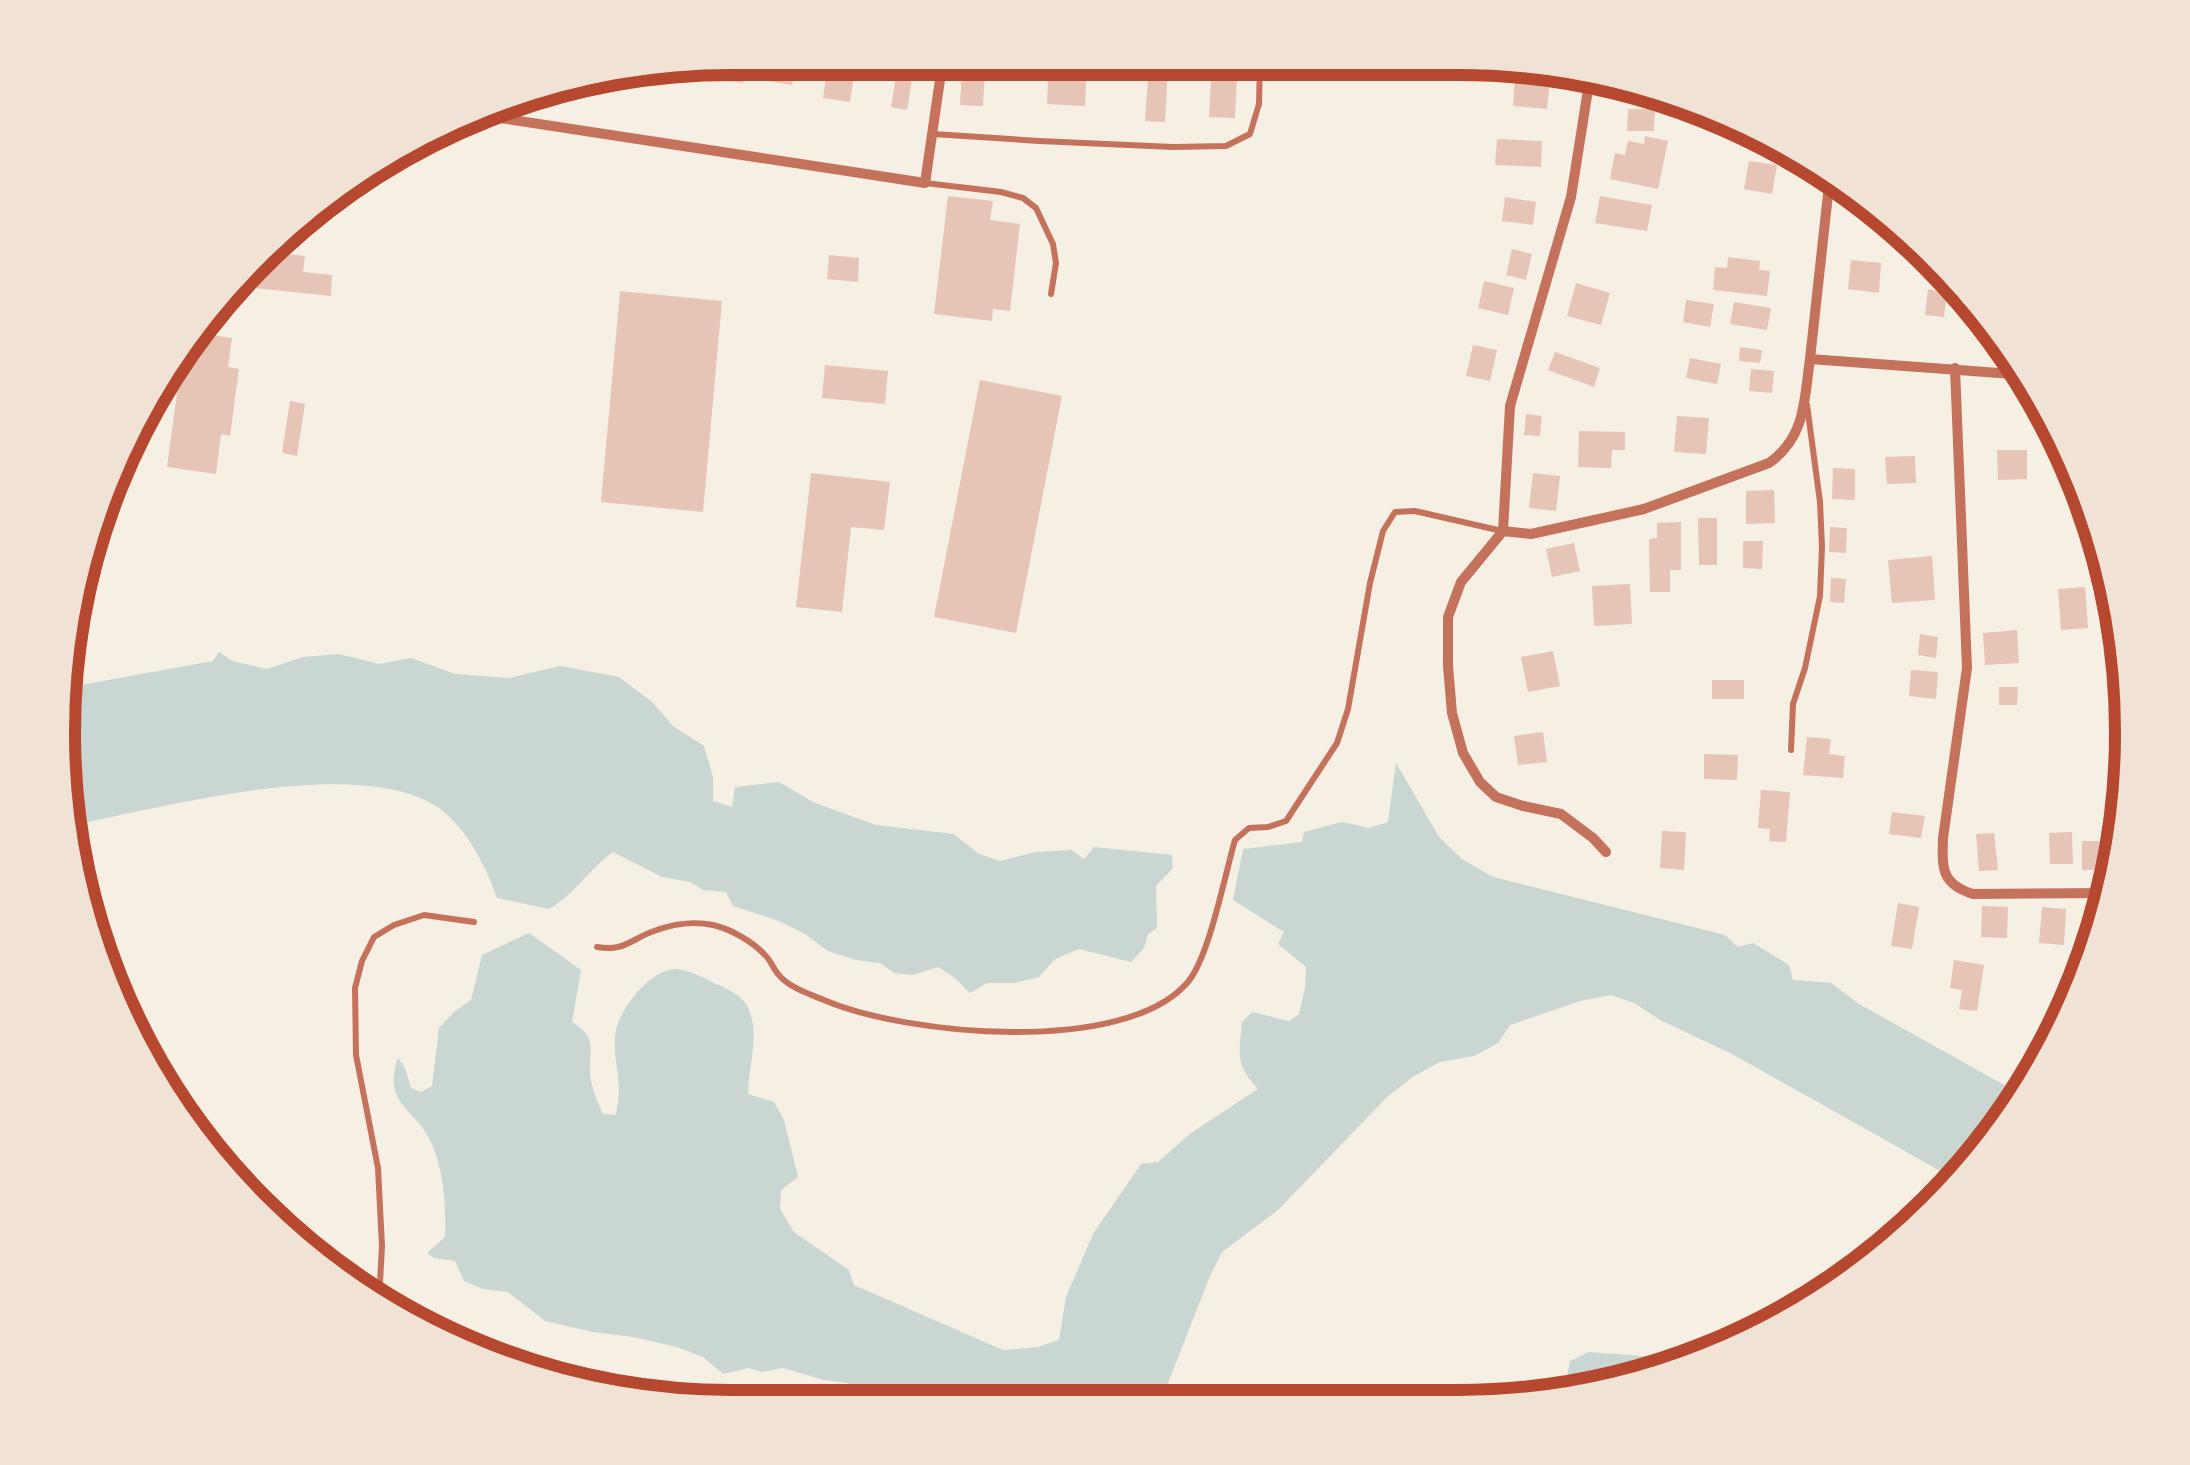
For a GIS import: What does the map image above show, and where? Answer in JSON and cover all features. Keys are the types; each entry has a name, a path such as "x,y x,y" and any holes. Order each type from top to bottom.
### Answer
{"street":[{"path":"506,116 926,182 941,75"},
{"path":"1588,88 1571,196 1510,406 1503,531 1462,582 1448,617 1448,666 1452,713 1463,753 1480,782 1496,797 1561,814 1606,852"},
{"path":"1503,531 1531,534 1644,508 1769,463 1786,451 1795,436 1806,391 1828,190"},
{"path":"1810,359 2007,372"},
{"path":"1955,368 1967,668 1942,838 1942,862 1948,880 1973,894 2095,893"}],"lane":[{"path":"932,134 1039,142 1226,146 1250,134 1259,104 1260,75"},
{"path":"926,182 1000,192 1024,198 1036,208 1054,244 1056,263 1051,294"},
{"path":"1791,750 1793,704 1806,668 1820,580 1820,502 1806,391"},
{"path":"597,947 611,950 653,931 695,922 716,926 763,952 791,985 876,1018 908,1024 1018,1032 1060,1030 1138,1015 1170,1000 1190,981 1202,958 1234,840 1250,828 1286,821 1336,743 1348,709 1374,566 1383,532 1395,512 1415,511 1503,531"},
{"path":"380,1287 378,1168 360,1086 355,988 374,937 394,925 424,915 474,922"}],"shaded area":[{"path":"219,652 232,661 267,669 303,657 339,654 379,664 411,658 455,674 509,678 560,666 619,677 651,701 673,726 704,746 713,777 713,801 732,807 735,787 779,782 815,803 876,825 954,834 979,854 1000,861 1035,852 1072,850 1084,859 1094,847 1172,855 1173,868 1156,886 1157,928 1148,934 1144,948 1131,962 1079,949 1055,959 1039,977 1014,983 987,983 970,993 938,967 912,975 894,973 880,963 828,951 779,921 733,906 726,892 703,890 690,882 662,877 613,852 549,909 497,898 479,856 451,818 427,801 391,789 348,784 301,785 203,798 82,823 76,776 76,686 213,661"},
{"path":"1396,763 1439,837 1462,859 1493,877 1725,935 1738,947 1753,943 1789,965 1793,980 1831,983 1859,1004 2010,1088 1945,1173 1732,1054 1611,995 1580,1001 1510,1025 1498,1043 1474,1056 1440,1062 1388,1096 1278,1210 1222,1252 1165,1390 860,1390 847,1383 783,1368 763,1372 748,1368 723,1374 703,1357 677,1347 545,1321 508,1292 483,1289 464,1281 455,1261 427,1253 445,1237 443,1188 431,1142 397,1096 394,1074 398,1058 411,1088 421,1092 432,1086 439,1028 471,1000 482,955 529,933 581,970 572,1022 589,1038 591,1078 603,1114 616,1115 616,1030 624,1010 639,990 658,974 678,969 725,988 743,1000 752,1020 754,1041 748,1094 774,1102 784,1120 798,1177 781,1190 780,1209 794,1232 849,1270 854,1285 1003,1350 1038,1347 1059,1340 1066,1297 1093,1234 1141,1164 1158,1162 1191,1133 1258,1089 1245,1073 1240,1058 1242,1022 1252,1012 1289,1021 1299,1014 1306,967 1278,944 1284,932 1233,900 1243,849 1302,842 1304,832 1342,822 1369,828 1388,822"},
{"path":"1589,1352 1661,1357 1566,1380 1570,1361"}],"building":[{"path":"725,75 744,75 743,83 724,81"},
{"path":"768,75 794,75 792,85 767,81"},
{"path":"826,75 854,75 850,102 823,98"},
{"path":"962,75 985,75 983,106 960,105"},
{"path":"1048,75 1086,75 1085,106 1047,104"},
{"path":"1148,75 1168,75 1165,122 1145,121"},
{"path":"896,77 912,79 907,110 891,107"},
{"path":"1211,77 1237,78 1235,118 1209,117"},
{"path":"1515,78 1550,82 1547,109 1513,106"},
{"path":"1628,109 1655,109 1654,131 1627,131"},
{"path":"1645,136 1668,141 1658,189 1610,179 1615,153 1625,155 1628,141 1644,144"},
{"path":"1497,139 1542,141 1541,167 1495,165"},
{"path":"1749,161 1777,165 1772,194 1744,189"},
{"path":"948,196 993,201 990,220 1020,224 1010,311 993,309 992,321 934,314"},
{"path":"1600,196 1652,205 1647,231 1595,223"},
{"path":"1505,197 1536,202 1533,225 1502,221"},
{"path":"1512,249 1532,254 1526,280 1506,275"},
{"path":"283,253 305,256 303,272 332,275 331,296 254,288 255,282"},
{"path":"829,255 859,258 858,282 827,279"},
{"path":"1728,257 1760,261 1759,270 1770,271 1767,296 1713,290 1715,267 1727,268"},
{"path":"1851,260 1881,263 1879,293 1848,289"},
{"path":"1484,281 1514,288 1508,315 1478,308"},
{"path":"1576,283 1610,293 1601,325 1567,316"},
{"path":"1928,289 1945,292 1944,317 1925,315"},
{"path":"620,291 722,301 703,512 601,502"},
{"path":"1686,300 1714,304 1710,327 1683,322"},
{"path":"1734,302 1771,308 1767,330 1730,324"},
{"path":"209,335 232,338 228,367 239,369 230,436 221,434 216,474 167,467 179,378"},
{"path":"1473,345 1497,350 1490,381 1466,376"},
{"path":"1740,347 1762,350 1760,363 1739,361"},
{"path":"1555,352 1600,368 1594,387 1548,370"},
{"path":"1690,358 1721,364 1717,384 1686,378"},
{"path":"825,365 888,371 885,404 822,398"},
{"path":"1751,369 1774,371 1772,393 1749,391"},
{"path":"980,380 1062,396 1016,633 934,617"},
{"path":"290,401 305,404 297,456 282,453"},
{"path":"1526,414 1542,416 1540,436 1524,435"},
{"path":"1677,416 1709,418 1706,454 1674,452"},
{"path":"1579,431 1625,432 1625,450 1612,450 1611,468 1578,467"},
{"path":"1997,450 2027,450 2027,479 1998,480"},
{"path":"1915,456 1916,483 1887,484 1885,457"},
{"path":"1833,468 1855,469 1855,500 1832,499"},
{"path":"811,473 890,482 884,530 851,527 842,612 796,607"},
{"path":"1533,473 1560,476 1556,511 1529,508"},
{"path":"1774,490 1775,523 1746,524 1746,491"},
{"path":"1698,518 1717,518 1717,565 1699,565"},
{"path":"1681,522 1681,570 1670,570 1670,592 1650,592 1649,539 1657,538 1657,523"},
{"path":"1830,527 1847,528 1846,553 1829,552"},
{"path":"1743,541 1763,541 1762,569 1743,568"},
{"path":"1574,543 1580,571 1552,577 1546,549"},
{"path":"1932,556 1935,600 1892,603 1888,560"},
{"path":"1831,578 1846,579 1844,603 1830,602"},
{"path":"1630,584 1632,624 1594,626 1592,586"},
{"path":"2085,587 2088,628 2061,630 2058,589"},
{"path":"2017,630 2019,663 1985,665 1983,633"},
{"path":"1920,634 1938,637 1936,658 1918,655"},
{"path":"1553,651 1560,686 1528,692 1521,657"},
{"path":"1911,670 1938,672 1936,699 1909,696"},
{"path":"1712,680 1744,680 1744,699 1712,699"},
{"path":"1999,687 2018,687 2017,705 1999,705"},
{"path":"1543,732 1547,762 1518,765 1514,736"},
{"path":"1807,737 1831,739 1829,754 1845,756 1843,778 1803,775"},
{"path":"1704,754 1738,755 1737,780 1704,779"},
{"path":"1761,790 1790,792 1786,842 1769,841 1770,829 1758,828"},
{"path":"1892,812 1925,816 1921,838 1889,834"},
{"path":"1662,831 1686,832 1684,870 1660,868"},
{"path":"2072,832 2073,864 2050,864 2049,833"},
{"path":"1994,833 1998,870 1979,871 1976,834"},
{"path":"2082,841 2102,841 2100,870 2082,870"},
{"path":"1898,903 1919,907 1912,949 1891,946"},
{"path":"1982,906 2008,907 2007,938 1981,937"},
{"path":"2042,907 2066,909 2064,945 2039,943"},
{"path":"1954,960 1984,965 1977,1011 1959,1009 1962,990 1950,988"}]}
